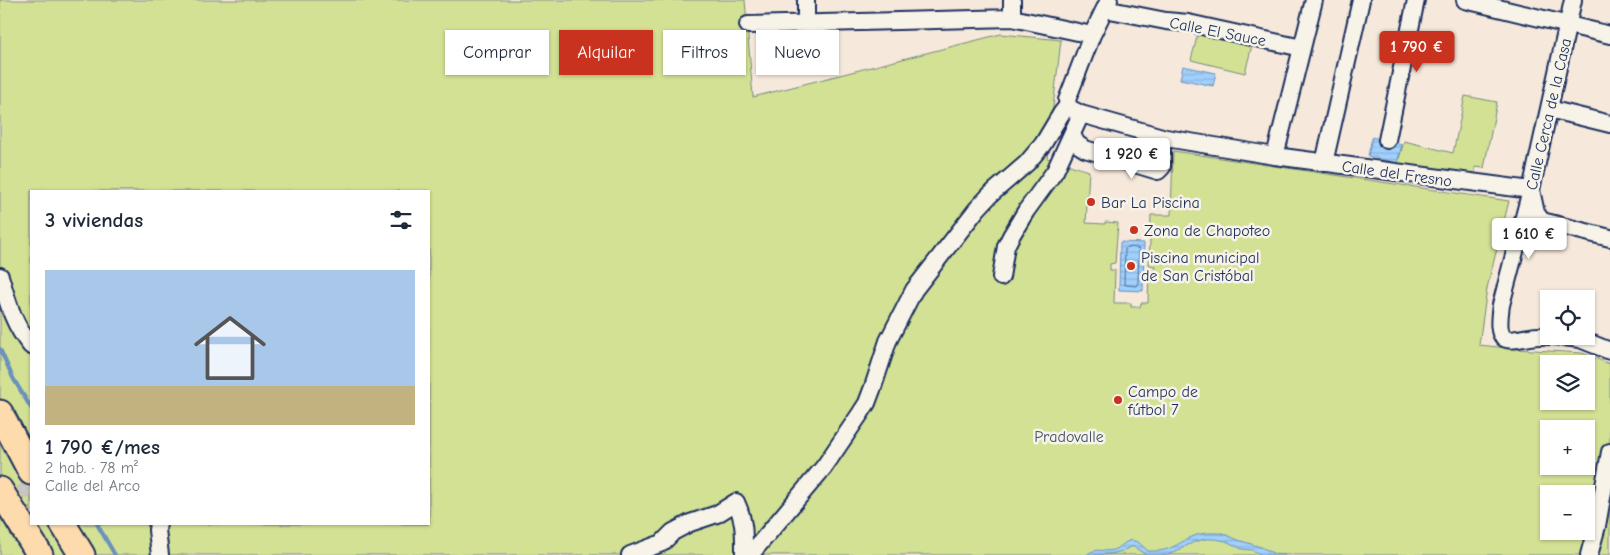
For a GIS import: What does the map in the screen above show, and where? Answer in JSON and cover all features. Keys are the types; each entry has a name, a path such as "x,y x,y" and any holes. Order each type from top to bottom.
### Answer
{"highway":[{"path":"0,413 30,470"},
{"path":"0,490 40,555"},
{"path":"64,525 82,555"}],"street":[{"path":"806,0 806,24"},
{"path":"1012,0 1012,18"},
{"path":"1275,156 1314,0"},
{"path":"1324,163 1361,0"},
{"path":"1387,140 1416,0"},
{"path":"1465,0 1610,35"},
{"name":"Calle Cerca de la Casa","path":"1540,335 1513,340 1502,337 1499,332 1501,305 1531,190 1573,0"},
{"path":"1001,277 1006,246 1010,236 1026,210 1056,171 1072,135 1074,110 1067,100 1092,35 1107,4"},
{"name":"Calle El Sauce","path":"1107,4 1166,21 1188,23 1302,48"},
{"path":"748,25 1012,18 1092,35"},
{"path":"1549,109 1610,124"},
{"path":"750,555 824,467 864,409 888,341 914,290 977,209 990,195 1027,163 1043,144 1060,114 1074,110"},
{"name":"Calle del Fresno","path":"1074,110 1162,137 1275,156 1531,190"},
{"path":"1072,135 1077,144 1085,149 1158,171 1162,167 1162,137"},
{"path":"1531,190 1536,214 1542,221 1610,238"},
{"path":"0,276 11,315 23,337 30,345"},
{"path":"1595,345 1610,351"},
{"path":"1588,555 1597,526 1610,452"},
{"path":"630,555 662,543 673,532 690,523 717,514 736,502 741,512 744,526 744,555"},
{"path":"158,525 160,555"}],"green space":[{"name":"Pradovalle","path":"0,0 745,0 753,97 1001,34 1061,40 1047,158 1089,171 1086,223 1118,223 1115,263 1110,264 1110,270 1115,270 1114,303 1131,303 1131,307 1140,307 1141,303 1148,303 1149,270 1154,271 1155,266 1149,265 1151,215 1171,215 1173,151 1509,201 1487,288 1479,345 1582,353 1587,355 1540,355 1540,410 1595,410 1595,358 1610,364 1610,555 0,555"},
{"path":"1198,33 1252,45 1245,73 1191,60"},
{"path":"1465,96 1497,102 1484,168 1475,167 1475,174 1397,166 1404,141 1453,153"}],"water":[{"path":"1183,66 1216,73 1213,86 1180,79"},
{"path":"1372,137 1402,145 1397,163 1368,156"},
{"name":"Piscina municipal de San Cristóbal","path":"1120,242 1144,243 1143,291 1119,290"},
{"path":"1222,533 1275,554 1285,555 1262,555 1252,550 1242,549 1226,541 1205,539 1194,542 1168,555 1146,555 1134,547 1130,547 1104,555 1086,555 1097,550 1113,550 1131,540 1138,542 1148,551 1163,550 1196,535"}],"waterway":[{"path":"0,349 13,378 30,406"},
{"path":"98,525 115,555"}],"tunnel":[{"path":"0,506 30,488"}],"place":[{"name":"Bar La Piscina","path":"1091,202"},
{"name":"Zona de Chapoteo","path":"1134,230"},
{"name":"Piscina municipal de San Cristóbal","path":"1131,266"},
{"name":"Campo de fútbol 7","path":"1118,400"}]}
